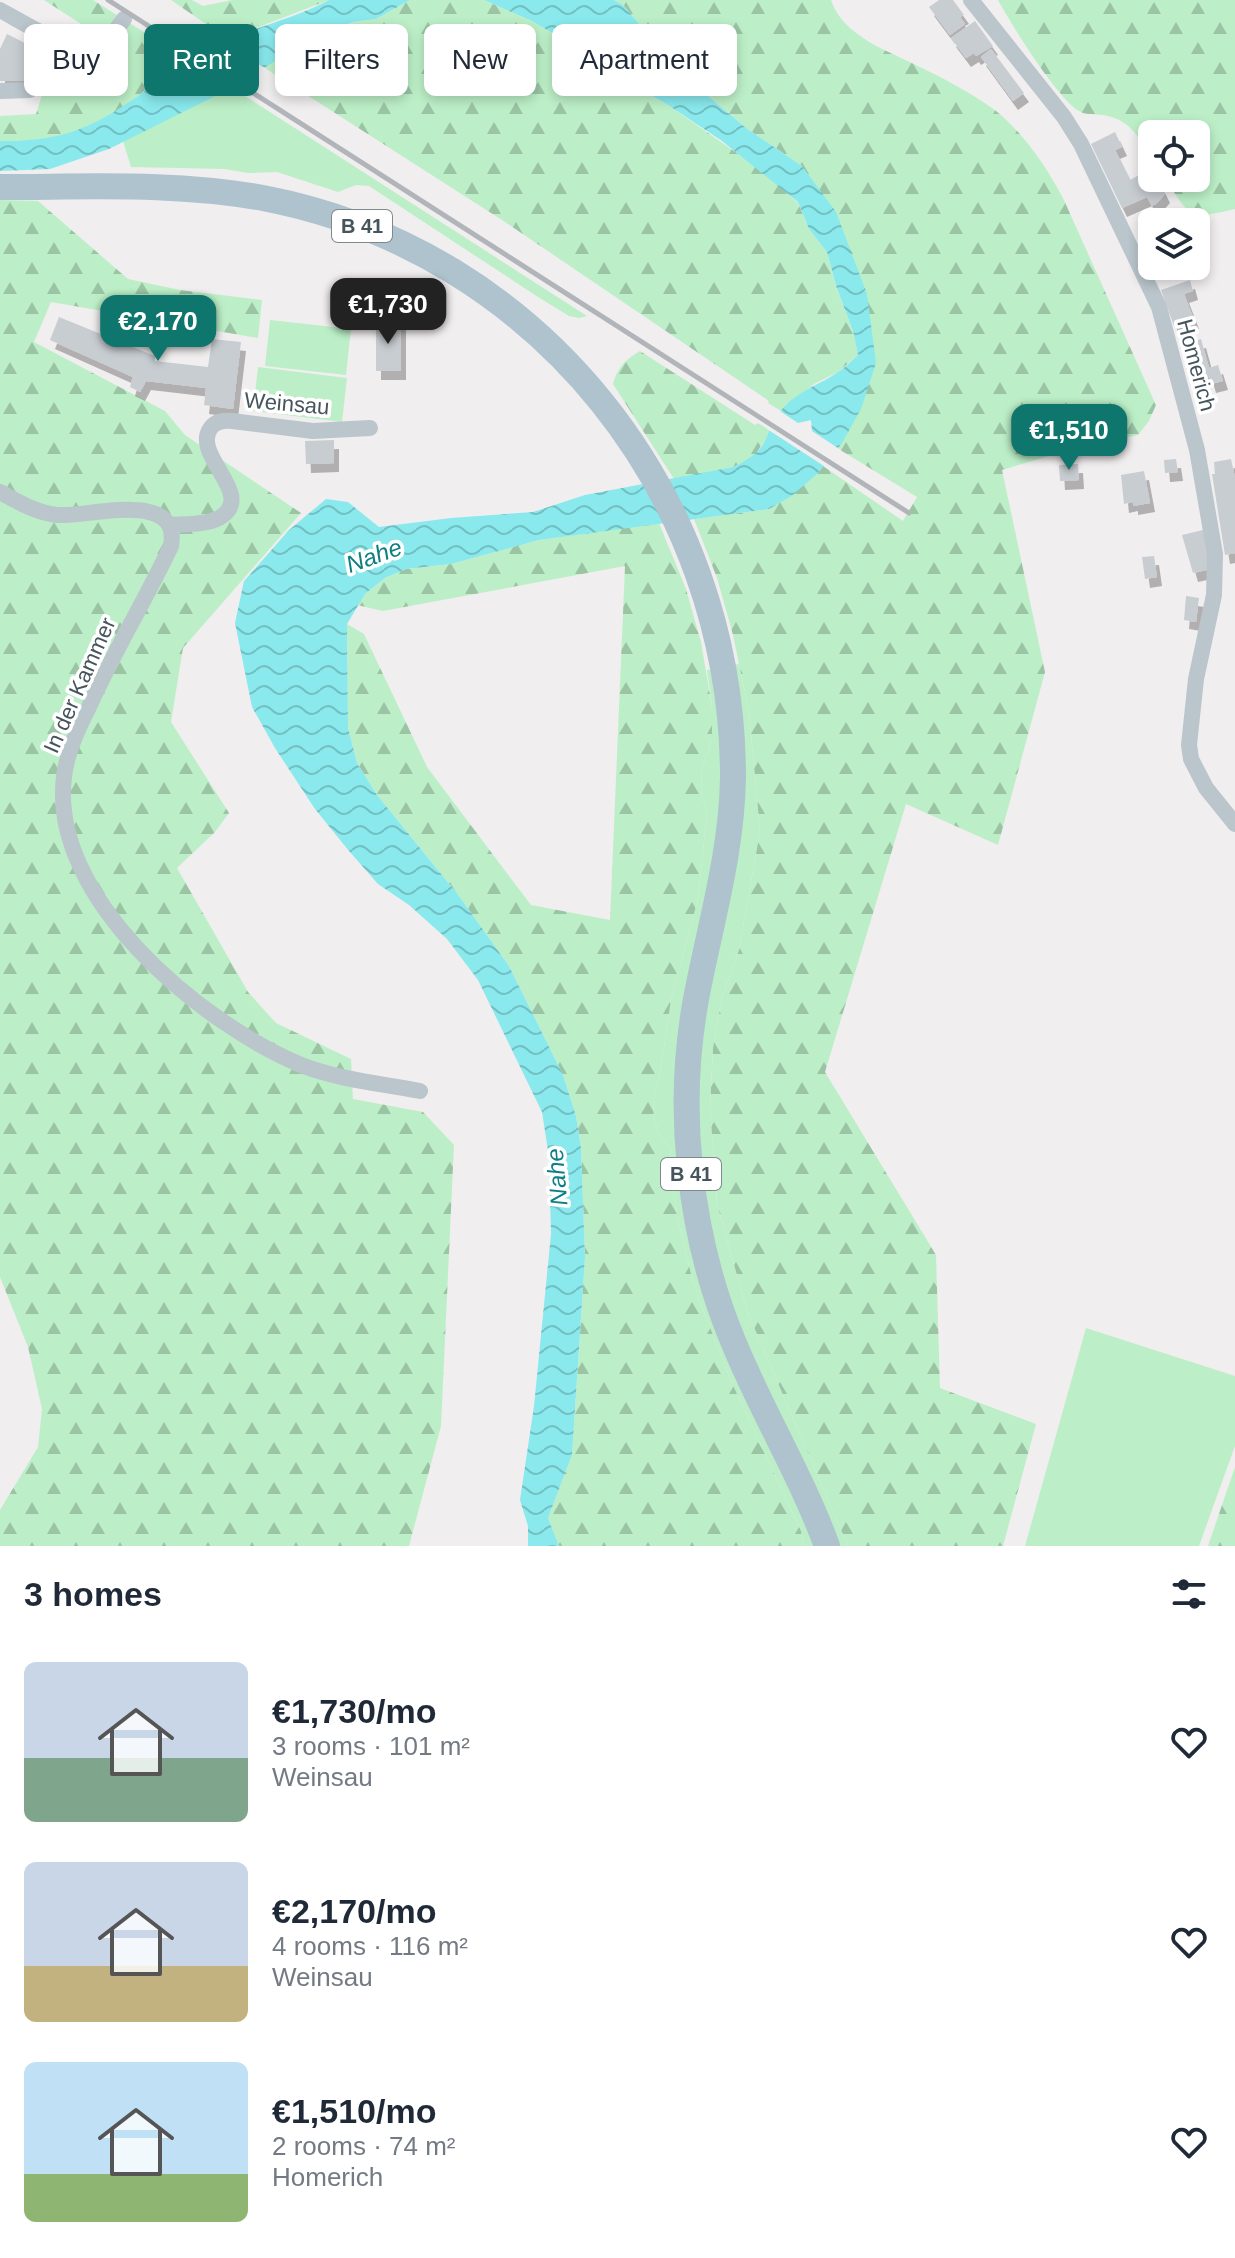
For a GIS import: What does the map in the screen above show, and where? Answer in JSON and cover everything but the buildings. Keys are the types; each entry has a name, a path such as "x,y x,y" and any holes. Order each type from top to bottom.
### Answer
{"main road":[{"name":"B 41","path":"0,187 146,185 210,191 266,199 357,225 430,258 498,301 554,349 607,407 646,464 679,525 702,583 723,667 732,742 731,814 719,898 691,1033 687,1100 690,1168 700,1235 720,1306 748,1375 805,1491 827,1546"}],"street":[{"name":"Homerich","path":"971,0 1064,117 1081,144 1159,307 1197,450 1215,562 1214,595 1196,679 1189,745 1191,759 1206,788 1235,824"},
{"path":"0,10 57,39 83,47 106,40 124,19"},
{"path":"0,91 24,90"},
{"name":"Weinsau","path":"170,525 212,521 223,516 230,506 230,489 207,446 210,430 219,422 313,431 370,428"},
{"path":"0,492 35,510 55,515 80,516 142,509 159,514 170,525"},
{"name":"In der Kammer","path":"170,525 171,546 99,684 67,760 63,810 76,861 94,892 139,950 170,981 219,1020 273,1052 331,1075 420,1091"}],"green space":[{"path":"44,0 93,0 144,32 144,91 101,121 77,132 33,140 0,141 0,116 36,114 41,96 128,96 128,24 81,24"},
{"path":"171,0 192,0 203,6 232,0 329,0 259,27 259,24 206,24"},
{"path":"410,0 484,0 532,21 552,33 552,96 652,96 668,105 764,172 798,203 809,229 827,252 858,355 838,372 814,384 781,411 502,220 308,96 408,96 408,24 348,24 376,19"},
{"path":"614,0 831,0 837,13 857,34 952,83 993,109 1028,143 1063,198 1156,405 1138,435 1065,451 1002,470 1045,672 998,845 906,804 825,1072 936,1255 940,1388 1036,1424 1003,1546 848,1546 747,1311 717,1204 710,1108 713,1048 722,997 739,950 760,831 749,712 733,635 717,578 694,519 769,509 823,466 903,521 917,497 837,448 876,363 802,166 746,128 708,96 737,96 737,24 639,24 623,5"},
{"path":"998,0 1235,0 1235,209 1210,213 1210,208 1186,208 1174,192 1210,192 1210,120 1138,120 1138,138 1120,120 1079,111 1059,92"},
{"path":"275,60 275,75 263,67"},
{"path":"213,96 245,96 587,316 569,316 369,186 356,185 338,192 277,172 131,167 123,141"},
{"path":"0,200 38,201 128,279 180,290 262,300 258,338 51,302 34,342 165,411 185,435 301,513 183,648 171,722 229,813 215,832 177,868 248,992 276,1023 351,1059 353,1099 423,1112 454,1145 441,1426 409,1546 0,1546 0,1510 38,1447 42,1409 28,1347 0,1277"},
{"path":"270,320 351,329 346,375 265,366"},
{"path":"640,351 755,425 758,423 771,431 753,458 733,467 674,479 613,384 623,364"},
{"path":"258,367 347,378 342,422 253,411"},
{"path":"659,523 686,589 701,642 712,707 712,740 702,768 701,792 707,813 698,899 671,1000 653,1101 654,1118 659,1134 670,1148 677,1215 692,1278 732,1383 801,1531 804,1546 559,1546 548,1518 572,1455 585,1257 581,1148 576,1116 563,1075 509,966 459,896 377,795 357,763 348,728 347,624 364,634 427,767 531,905 610,920 625,566 383,611 357,605 385,578 406,569 451,564 539,540"},
{"path":"739,664 749,712 760,831 739,950 722,997 713,1048 710,1108 717,1204 747,1311 848,1546 804,1546 801,1531 732,1383 692,1278 677,1215 670,1148 659,1134 654,1118 653,1101 671,1000 698,899 707,813 701,792 702,768 712,740 707,670"},
{"path":"1086,1328 1235,1376 1235,1446 1199,1546 1025,1546"},
{"path":"1235,1467 1235,1546 1208,1546"}],"water":[{"path":"329,0 410,0 376,19 348,24 275,24 275,61 259,71 259,28"},
{"path":"484,0 614,0 623,5 639,24 552,24 552,33"},
{"path":"144,91 144,96 215,96 109,149 50,169 0,171 0,141 40,139 73,132 104,118"},
{"name":"Nahe","path":"652,96 708,96 746,128 802,166 836,212 867,294 876,363 861,409 842,443 818,473 793,495 769,509 539,540 451,564 406,569 385,578 365,594 347,624 348,728 357,763 377,795 459,896 509,966 563,1075 576,1116 581,1148 585,1257 572,1455 548,1518 559,1546 528,1546 528,1526 520,1500 534,1406 551,1234 549,1157 542,1112 478,980 447,939 409,905 378,884 349,851 315,809 275,748 252,707 235,623 244,581 289,530 326,499 348,502 379,527 533,512 585,495 733,467 762,446 778,415 791,400 841,370 858,355 827,252 809,229 798,202 722,141"}],"pier":[{"path":"777,409 798,423 811,420 812,431 841,450 827,468 767,429"}],"railway":[{"path":"108,0 909,513"}]}
